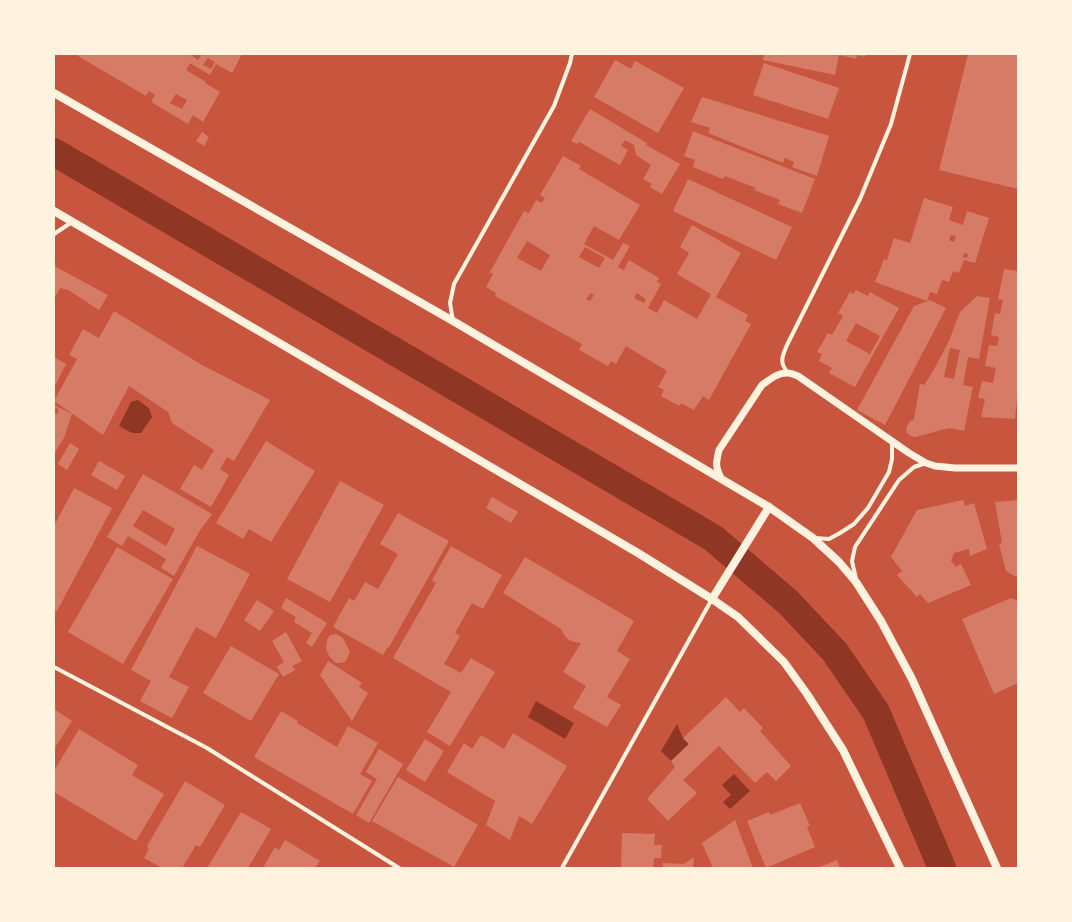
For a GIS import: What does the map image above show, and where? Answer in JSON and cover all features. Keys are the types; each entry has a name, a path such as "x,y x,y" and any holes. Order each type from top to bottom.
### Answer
{"main road":[{"path":"54,93 453,321 721,478 769,507 813,538 840,562 856,582 881,621 912,679 997,868"},
{"path":"54,211 638,553 738,617 784,662 807,694 843,750 900,868"},
{"path":"712,599 769,507"}],"street":[{"path":"453,321 450,303 454,284 554,106 570,64 572,54"},
{"path":"788,373 783,367 782,355 860,199 891,124 910,54"},
{"path":"54,234 72,222"},
{"path":"721,478 716,469 719,450 762,385 779,374 788,373 798,376 909,453 926,463 935,466 955,468 1018,468"},
{"path":"813,538 830,539 854,524 868,508 889,472 892,459 892,441"},
{"path":"856,582 852,561 855,547 899,480 914,467 926,463"},
{"path":"562,868 712,599"},
{"path":"54,666 207,748 400,868"}],"shaded area":[{"path":"138,400 149,408 152,417 141,433 132,433 119,426 131,402"},
{"path":"536,701 574,723 565,739 528,717"},
{"path":"677,724 683,738 689,744 671,761 661,751"},
{"path":"734,774 750,791 730,809 723,802 731,795 722,785"}],"building":[{"path":"79,54 191,54 198,60 202,54 242,54 232,73 216,64 210,75 190,63 186,70 220,92 203,122 193,115 188,124 151,102 155,95 149,91 146,96 78,56","holes":["208,58 215,62 211,69 203,65","176,94 187,100 182,109 170,103"]},
{"path":"764,54 866,54 865,57 857,55 856,59 839,55 835,75 763,60"},
{"path":"968,54 1018,54 1018,189 939,170"},
{"path":"615,60 631,69 635,61 684,88 658,133 594,97"},
{"path":"764,63 839,88 828,119 753,95"},
{"path":"702,97 829,136 817,176 792,167 794,162 785,158 783,163 708,133 710,128 691,122"},
{"path":"590,109 647,143 646,145 680,164 662,194 650,187 652,184 643,179 651,165 636,155 634,145 625,140 621,146 628,150 620,165 579,142 577,144 571,141"},
{"path":"693,131 815,179 802,213 778,204 780,200 754,190 756,188 725,176 723,179 693,167 695,160 684,156"},
{"path":"202,132 209,137 204,146 196,141"},
{"path":"563,156 581,166 579,169 640,205 619,240 594,226 584,244 613,260 623,243 630,246 618,267 624,270 629,260 659,278 657,282 661,284 648,308 657,313 664,300 697,319 711,294 677,274 689,253 680,247 692,225 741,253 716,297 748,315 745,321 751,324 709,400 703,396 694,410 681,403 679,406 661,396 664,390 658,387 667,371 626,346 616,364 611,361 608,366 579,350 582,344 495,296 496,293 486,287 493,274 490,272 524,211 529,213 536,200 542,203 545,198 540,195","holes":["527,241 550,255 541,271 517,258","585,247 605,258 599,268 579,257","591,293 594,295 590,301 586,299","637,293 646,299 644,303 634,298"]},
{"path":"688,179 792,227 776,260 673,211"},
{"path":"924,198 953,207 949,220 963,225 967,211 989,218 975,263 964,260 959,273 953,271 949,282 942,280 937,294 930,292 927,301 875,282 884,259 887,260 894,238 910,243","holes":["951,235 956,236 954,242 949,240","964,253 968,254 967,258 963,257"]},
{"path":"54,266 108,295 99,310 68,290 60,288 54,299"},
{"path":"1004,269 1018,271 1018,388 1015,419 981,417 985,399 978,398 982,381 993,383 996,368 985,366 989,345 997,346 999,337 991,335 995,313 1000,314 1003,300 998,299"},
{"path":"856,290 868,296 870,292 899,308 855,387 829,373 832,368 819,361 822,354 817,352 828,333 832,335 843,316 838,313 850,292 853,294","holes":["856,323 880,336 870,354 846,341"]},
{"path":"977,296 990,298 979,359 968,357 963,385 973,387 964,431 949,428 915,437 911,436 907,433 906,429 909,422 914,419 920,384 924,385 932,373 949,341 960,312","holes":["950,348 960,350 954,379 944,377"]},
{"path":"930,300 946,308 885,425 857,410 914,306"},
{"path":"114,311 202,365 270,400 234,461 227,457 220,469 229,475 211,507 180,489 194,465 202,470 214,450 172,423 168,412 129,386 103,435 54,401 77,359 69,355 83,329 99,338"},
{"path":"54,357 66,364 54,388"},
{"path":"54,405 72,414 64,438 54,454 54,414 57,414 58,408 54,407"},
{"path":"266,441 315,471 271,542 249,529 243,539 216,523"},
{"path":"70,443 79,449 67,470 58,464"},
{"path":"99,461 125,476 117,490 91,475"},
{"path":"143,474 212,514 199,532 174,576 161,568 166,559 128,536 122,546 107,537","holes":["143,510 175,529 166,546 133,526"]},
{"path":"340,481 384,505 330,602 287,579"},
{"path":"74,488 112,508 57,611 54,610 54,526"},
{"path":"492,497 518,512 511,523 486,508"},
{"path":"963,500 965,506 974,503 987,549 970,556 969,549 954,553 951,561 956,567 961,564 971,585 928,603 920,594 917,597 897,575 902,571 891,557 917,510"},
{"path":"1018,500 1018,578 1006,571 999,544 1002,543 995,502"},
{"path":"398,513 449,541 383,655 333,627 349,598 354,601 365,582 378,589 398,554 380,544"},
{"path":"197,546 250,574 216,638 196,627 169,677 189,687 172,718 140,701 151,681 131,670"},
{"path":"451,546 502,575 483,609 472,603 455,633 460,636 444,664 461,673 471,658 495,672 450,746 427,732 451,692 393,658 436,583 432,580"},
{"path":"117,547 173,579 123,664 68,632"},
{"path":"525,557 634,621 617,651 630,659 607,697 621,705 607,727 573,708 586,686 563,672 581,643 569,640 561,629 503,593"},
{"path":"286,598 327,623 312,647 306,643 312,633 294,622 296,617 281,608"},
{"path":"1011,598 1018,601 1018,683 994,694 962,619"},
{"path":"257,600 274,611 260,631 244,620"},
{"path":"286,632 302,661 292,666 295,670 283,677 277,667 284,662 272,641"},
{"path":"336,634 343,638 350,652 346,661 341,663 336,663 329,656 326,648 327,640 330,635"},
{"path":"231,646 279,674 251,721 203,693"},
{"path":"328,661 362,683 359,687 368,693 352,721 320,675"},
{"path":"726,697 740,712 744,708 763,728 760,731 791,766 776,781 767,772 755,783 719,746 683,780 697,793 668,821 647,799 675,767 671,761 689,744 683,738"},
{"path":"54,709 72,721 54,749"},
{"path":"281,711 298,721 297,723 337,747 348,726 378,743 360,774 372,781 353,814 254,757"},
{"path":"79,729 138,765 132,775 164,794 136,841 54,792 54,771"},
{"path":"513,733 567,766 532,824 519,816 510,840 486,825 495,801 447,772 464,743 472,749 481,735 504,749"},
{"path":"425,739 444,751 425,782 406,770"},
{"path":"379,749 403,764 369,823 356,815 377,779 366,772"},
{"path":"398,777 478,825 454,867 372,821"},
{"path":"185,781 225,805 200,847 196,845 182,868 180,866 179,868 162,868 144,858 149,849 147,846"},
{"path":"800,803 810,826 807,827 815,847 766,868 747,821 769,812 770,815"},
{"path":"241,812 271,829 248,868 207,868"},
{"path":"735,820 753,868 713,868 702,843"},
{"path":"622,833 655,834 654,845 662,845 661,858 654,858 653,868 621,868"},
{"path":"285,840 320,861 315,868 267,868 264,866 275,847 279,850"},
{"path":"694,857 693,868 663,868 663,863 684,864"},
{"path":"837,860 840,868 817,868"}],"waterway":[{"path":"54,152 713,538 788,602 835,652 876,712 942,868"}]}
